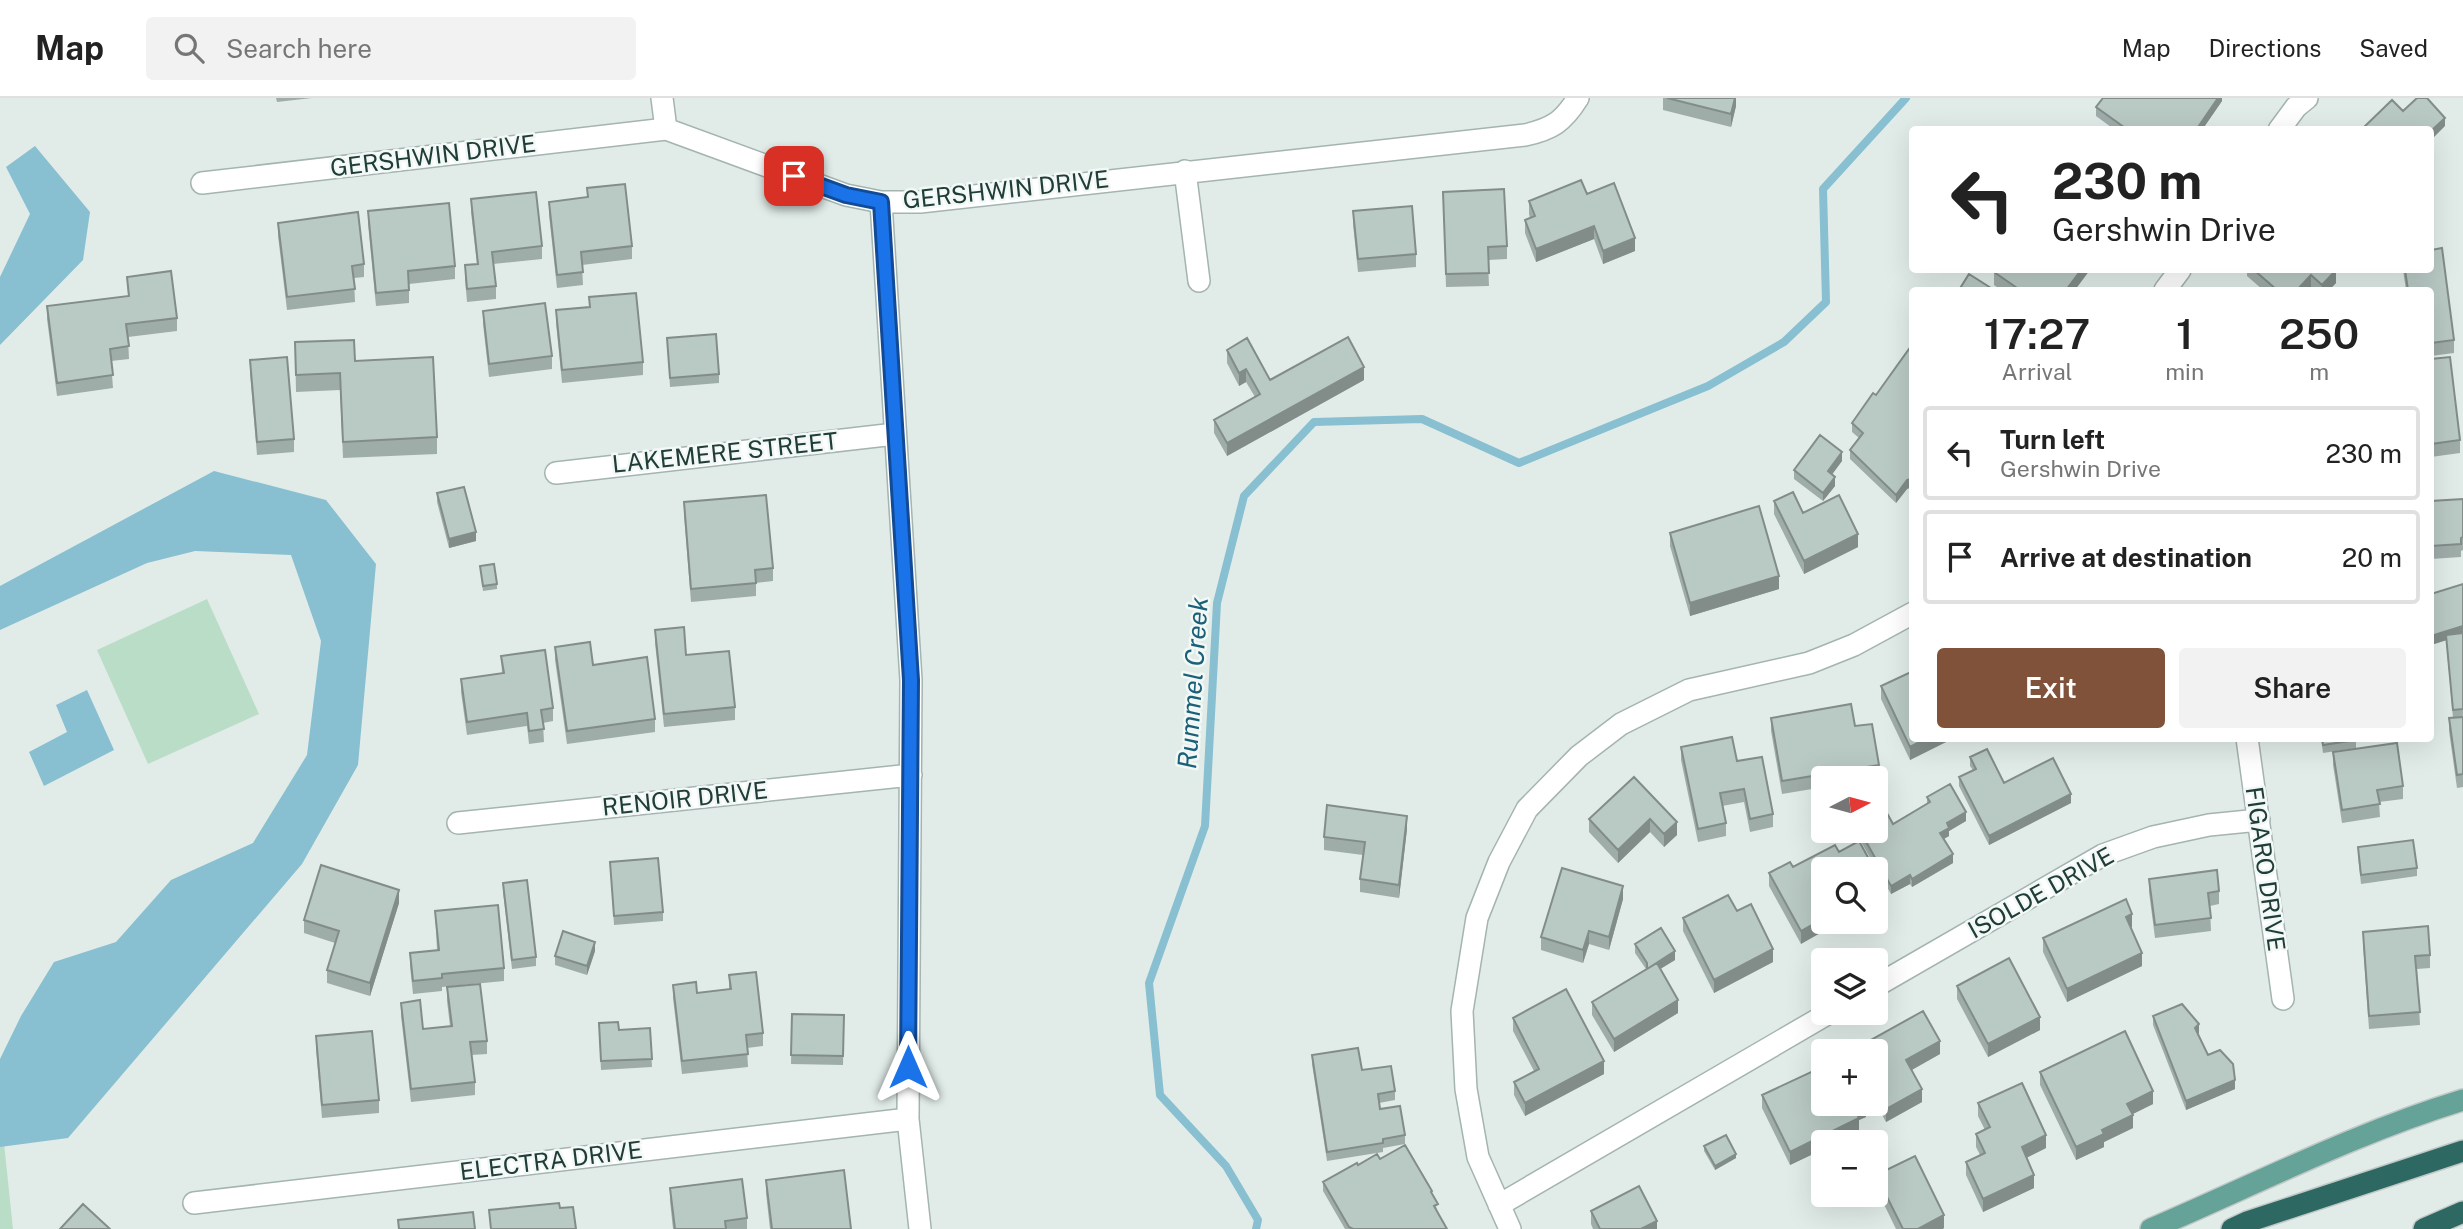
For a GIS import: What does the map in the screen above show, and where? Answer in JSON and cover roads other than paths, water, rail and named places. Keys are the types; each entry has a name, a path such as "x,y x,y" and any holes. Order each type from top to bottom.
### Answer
{"highway":[{"path":"2232,1229 2463,1151"},
{"path":"2424,1229 2463,1212"}],"main road":[{"path":"2151,1229 2302,1161 2463,1100"}],"street":[{"path":"662,98 666,130"},
{"name":"GERSHWIN DRIVE","path":"202,183 666,130 846,195 881,202 920,202 1525,135 1545,130 1566,117 1578,98"},
{"path":"2282,126 2296,107 2307,98"},
{"path":"1185,171 1199,281"},
{"path":"881,202 911,680 908,1119 920,1229"},
{"name":"LAKEMERE STREET","path":"556,473 895,434"},
{"path":"1510,1229 1478,1157 1466,1089 1462,1011 1478,918 1499,862 1527,810 1579,756 1621,724 1689,690 1809,663 1854,645 1909,615"},
{"name":"FIGARO DRIVE","path":"2248,742 2283,999"},
{"name":"RENOIR DRIVE","path":"458,823 911,775"},
{"name":"ISOLDE DRIVE","path":"1888,979 2102,855 2153,837 2208,825 2259,820"},
{"path":"1499,1205 1811,1023"},
{"name":"ELECTRA DRIVE","path":"194,1203 908,1119"}],"water":[{"path":"35,146 90,212 83,260 0,345 0,277 30,214 6,167"},
{"path":"214,471 326,500 376,564 358,765 302,864 68,1138 0,1147 0,1059 21,1016 54,962 116,942 171,880 253,843 307,755 321,641 291,555 195,551 147,563 0,630 0,586"},
{"path":"87,690 114,750 44,786 29,752 67,732 56,705"}],"waterway":[{"name":"Rummel Creek","path":"1256,1229 1258,1220 1226,1166 1160,1095 1149,983 1205,826 1217,603 1244,496 1314,422 1422,419 1519,463 1708,386 1784,342 1826,302 1823,189 1906,98"}]}
